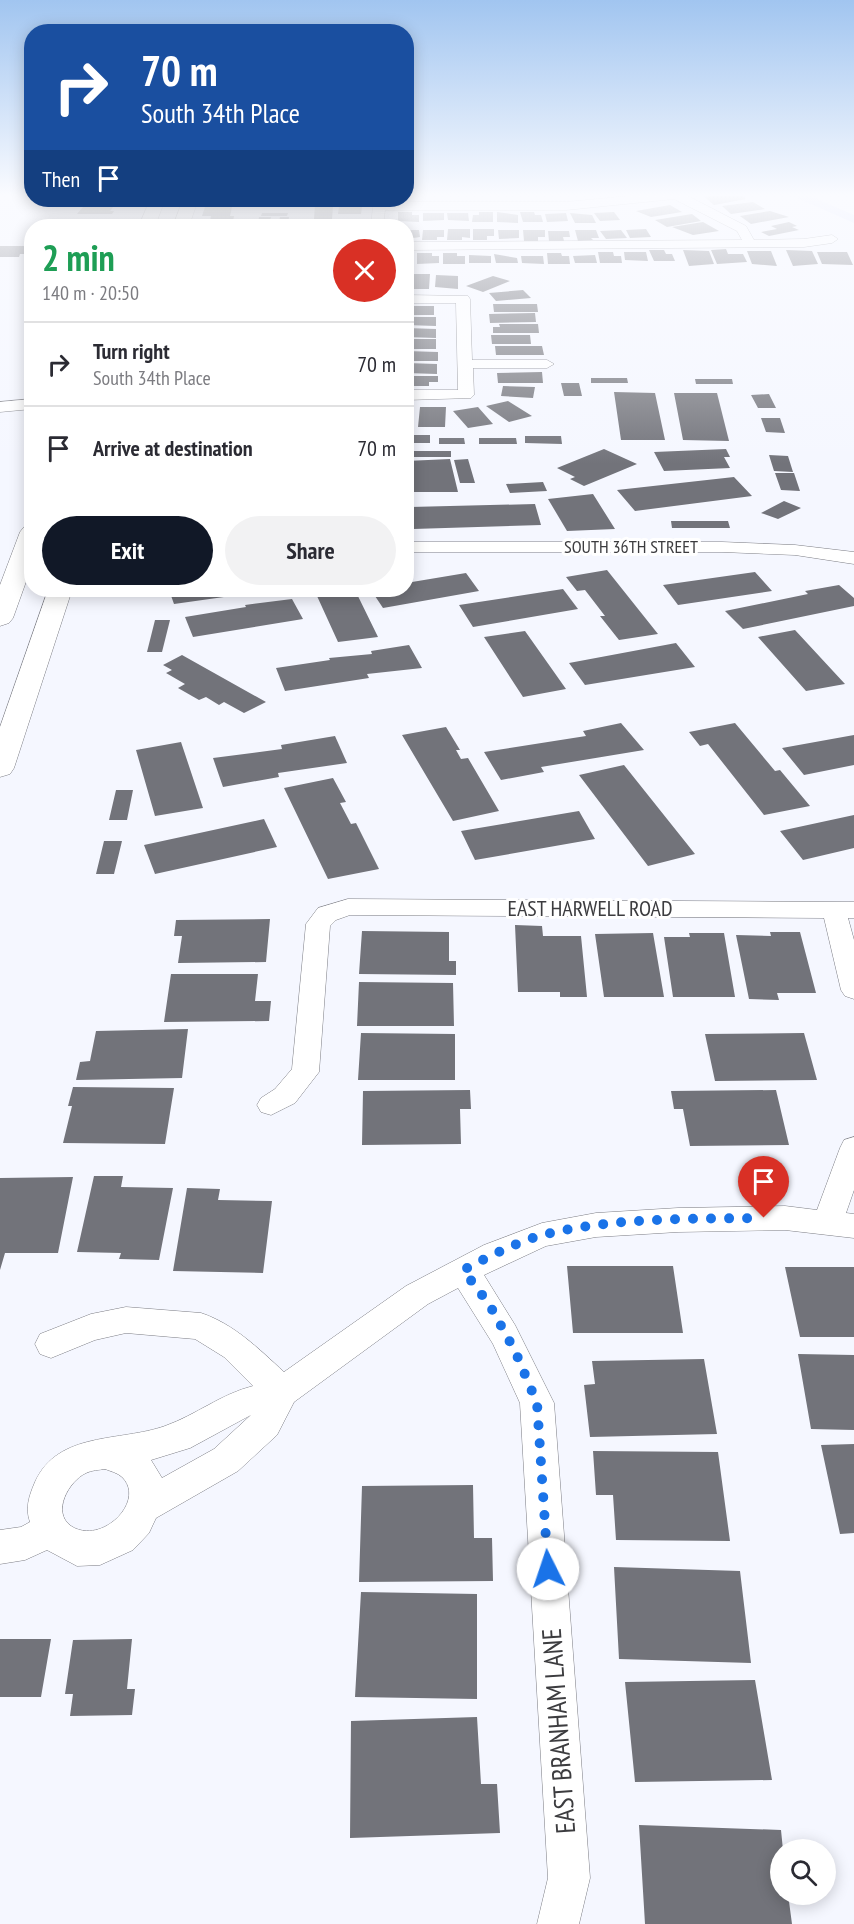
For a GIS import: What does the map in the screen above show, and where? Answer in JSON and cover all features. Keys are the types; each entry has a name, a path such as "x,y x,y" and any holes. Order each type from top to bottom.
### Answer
{"main road":[{"path":"0,618 24,557"},
{"path":"0,768 6,728 57,597"}],"street":[{"path":"414,299 463,299 466,395 414,395"},
{"path":"465,364 547,364"},
{"path":"3,408 24,405"},
{"path":"3,408 24,411"},
{"name":"SOUTH 36TH STREET","path":"414,547 722,547 795,550 854,558"},
{"name":"EAST HARWELL ROAD","path":"271,1106 285,1096 305,1072 318,924 327,914 348,907 844,910"},
{"path":"844,910 854,990"},
{"path":"105,1454 120,1457 133,1464 142,1474 147,1489 147,1505 139,1521 128,1534 112,1544 94,1548 77,1548 61,1541 51,1530 45,1516 45,1501 50,1486 60,1473 73,1463 89,1456 178,1437 239,1404 282,1392 417,1295 463,1270 542,1235 597,1225 678,1220 785,1218 841,1224 854,1148"},
{"name":"EAST BRANHAM LANE","path":"463,1270 489,1304 515,1351 537,1403 569,1878 558,1924"},
{"path":"51,1344 91,1327 126,1320 201,1326 235,1347 282,1392"},
{"path":"147,1505 226,1460 265,1424 282,1392"},
{"path":"0,1547 25,1544 51,1530"}],"building":[{"path":"414,284 429,284 429,289 414,289"},
{"path":"435,284 458,284 458,289 435,287"},
{"path":"472,284 503,284 483,292 466,286"},
{"path":"523,290 531,298 496,301 489,293"},
{"path":"493,304 537,304 538,312 494,312"},
{"path":"414,306 434,306 434,315 414,315"},
{"path":"535,313 536,322 490,323 489,314"},
{"path":"414,317 436,317 436,326 414,325"},
{"path":"499,324 538,324 539,333 493,333 493,327 500,327"},
{"path":"414,328 436,329 436,338 414,337"},
{"path":"491,335 530,335 531,344 492,344"},
{"path":"414,339 436,339 436,349 414,349"},
{"path":"495,346 542,346 544,355 496,355"},
{"path":"414,351 438,352 438,361 414,361"},
{"path":"414,363 437,364 437,374 414,373"},
{"path":"542,372 543,383 498,383 497,373"},
{"path":"414,376 438,376 438,382 429,382 429,386 414,386"},
{"path":"591,378 627,378 628,383 591,383"},
{"path":"695,379 732,379 733,384 696,384"},
{"path":"561,383 579,383 582,396 564,396"},
{"path":"503,386 535,387 533,398 501,396"},
{"path":"614,392 655,393 665,440 621,440"},
{"path":"674,393 717,393 729,441 683,440"},
{"path":"769,394 776,408 758,408 751,395"},
{"path":"508,401 532,416 509,422 486,406"},
{"path":"420,407 446,407 445,427 418,427"},
{"path":"478,407 493,424 468,428 453,411"},
{"path":"761,418 780,418 785,433 766,432"},
{"path":"414,435 430,435 430,443 414,443"},
{"path":"525,436 561,436 562,444 525,443"},
{"path":"439,438 464,438 465,444 439,444"},
{"path":"479,438 516,438 517,444 479,444"},
{"path":"604,449 637,464 584,486 570,479 575,477 557,468"},
{"path":"726,449 730,457 724,457 730,468 664,471 654,452"},
{"path":"414,451 451,451 451,457 414,457"},
{"path":"769,455 788,456 793,472 774,471"},
{"path":"450,459 458,492 414,492 414,461"},
{"path":"468,459 475,483 460,483 454,460"},
{"path":"775,473 794,473 800,491 781,490"},
{"path":"734,477 752,496 635,511 617,490"},
{"path":"543,482 547,491 510,493 506,484"},
{"path":"593,494 615,529 567,531 548,499"},
{"path":"784,501 801,508 778,519 761,513"},
{"path":"535,504 541,525 414,529 414,507"},
{"path":"671,521 728,521 730,528 672,528"},
{"path":"607,570 658,634 619,640 600,616 605,616 585,590 577,591 566,577"},
{"path":"755,572 772,591 678,605 663,585"},
{"path":"466,573 479,591 383,608 376,597 414,597 414,582"},
{"path":"839,585 854,598 854,606 743,629 725,611 808,594 805,591"},
{"path":"563,589 578,609 473,627 459,605"},
{"path":"172,597 224,597 174,604"},
{"path":"317,597 358,597 378,637 338,642"},
{"path":"292,599 303,619 193,637 185,617 246,607 245,605"},
{"path":"155,620 170,620 162,652 147,652"},
{"path":"795,630 845,684 806,691 758,637"},
{"path":"525,631 566,689 523,697 484,637"},
{"path":"676,643 695,667 585,685 569,663"},
{"path":"409,645 422,668 367,674 369,678 285,691 276,668 330,660 329,658 372,654 371,651"},
{"path":"182,655 266,702 244,713 224,702 219,705 206,697 199,700 178,688 185,684 166,673 172,670 163,665"},
{"path":"621,723 644,750 541,767 544,772 501,780 484,752 586,736 583,731"},
{"path":"735,723 775,771 780,770 810,806 764,815 708,744 700,746 689,732"},
{"path":"446,727 460,750 456,750 461,759 468,758 499,811 453,821 402,735"},
{"path":"854,735 854,765 804,775 782,748"},
{"path":"335,736 347,763 278,773 279,777 223,787 213,758 282,749 281,745"},
{"path":"181,742 203,808 155,816 136,750"},
{"path":"624,765 695,854 648,866 579,775"},
{"path":"333,778 346,802 340,803 351,824 356,823 379,869 328,879 284,788"},
{"path":"116,790 133,790 127,820 109,820"},
{"path":"579,811 595,839 475,860 461,831"},
{"path":"854,815 854,848 803,860 780,831"},
{"path":"264,819 277,847 155,874 144,845"},
{"path":"104,841 122,841 114,874 96,874"},
{"path":"270,919 266,962 178,963 182,936 174,936 176,920"},
{"path":"515,925 542,926 543,936 581,936 587,997 560,997 560,992 518,992"},
{"path":"362,931 449,932 449,961 456,961 456,975 359,974"},
{"path":"770,932 800,932 816,993 777,993 779,1000 749,999 736,935 771,936"},
{"path":"653,933 664,997 604,997 595,934"},
{"path":"689,933 724,933 735,997 673,997 664,937 690,937"},
{"path":"171,974 258,974 255,1001 271,1001 269,1021 164,1022"},
{"path":"359,982 453,983 454,1026 357,1026"},
{"path":"188,1029 182,1078 76,1080 80,1062 90,1061 96,1031"},
{"path":"361,1033 455,1034 455,1080 358,1080"},
{"path":"804,1033 817,1080 715,1081 705,1034"},
{"path":"73,1087 174,1088 165,1144 63,1143 72,1106 68,1106"},
{"path":"470,1090 471,1109 460,1109 461,1144 362,1145 363,1091"},
{"path":"776,1090 789,1145 690,1146 683,1109 674,1109 671,1091"},
{"path":"94,1176 123,1176 121,1187 173,1188 159,1260 119,1259 121,1253 77,1252"},
{"path":"73,1177 58,1253 5,1253 0,1270 0,1178"},
{"path":"187,1188 220,1189 218,1200 272,1201 263,1273 173,1271"},
{"path":"567,1266 673,1266 683,1333 573,1333"},
{"path":"785,1267 854,1267 854,1337 800,1337"},
{"path":"798,1354 854,1355 854,1430 811,1429"},
{"path":"704,1359 717,1434 590,1437 584,1385 595,1384 592,1361"},
{"path":"854,1444 854,1533 840,1534 821,1445"},
{"path":"593,1451 718,1452 730,1541 616,1540 613,1495 596,1495"},
{"path":"473,1485 474,1538 492,1538 493,1581 359,1582 362,1486"},
{"path":"614,1567 740,1571 751,1663 619,1659"},
{"path":"361,1592 477,1594 477,1699 355,1697"},
{"path":"0,1639 51,1639 41,1697 0,1697"},
{"path":"132,1639 127,1689 135,1689 132,1715 70,1716 73,1694 65,1694 73,1640"},
{"path":"755,1680 772,1780 635,1782 625,1682"},
{"path":"477,1717 481,1784 497,1784 500,1833 350,1838 351,1721"},
{"path":"639,1825 781,1830 782,1839 770,1839 770,1905 789,1905 792,1924 645,1924"}],"route":[{"path":"548,1569 537,1403 515,1351 489,1304 463,1270 542,1235 597,1225 764,1218"}]}
